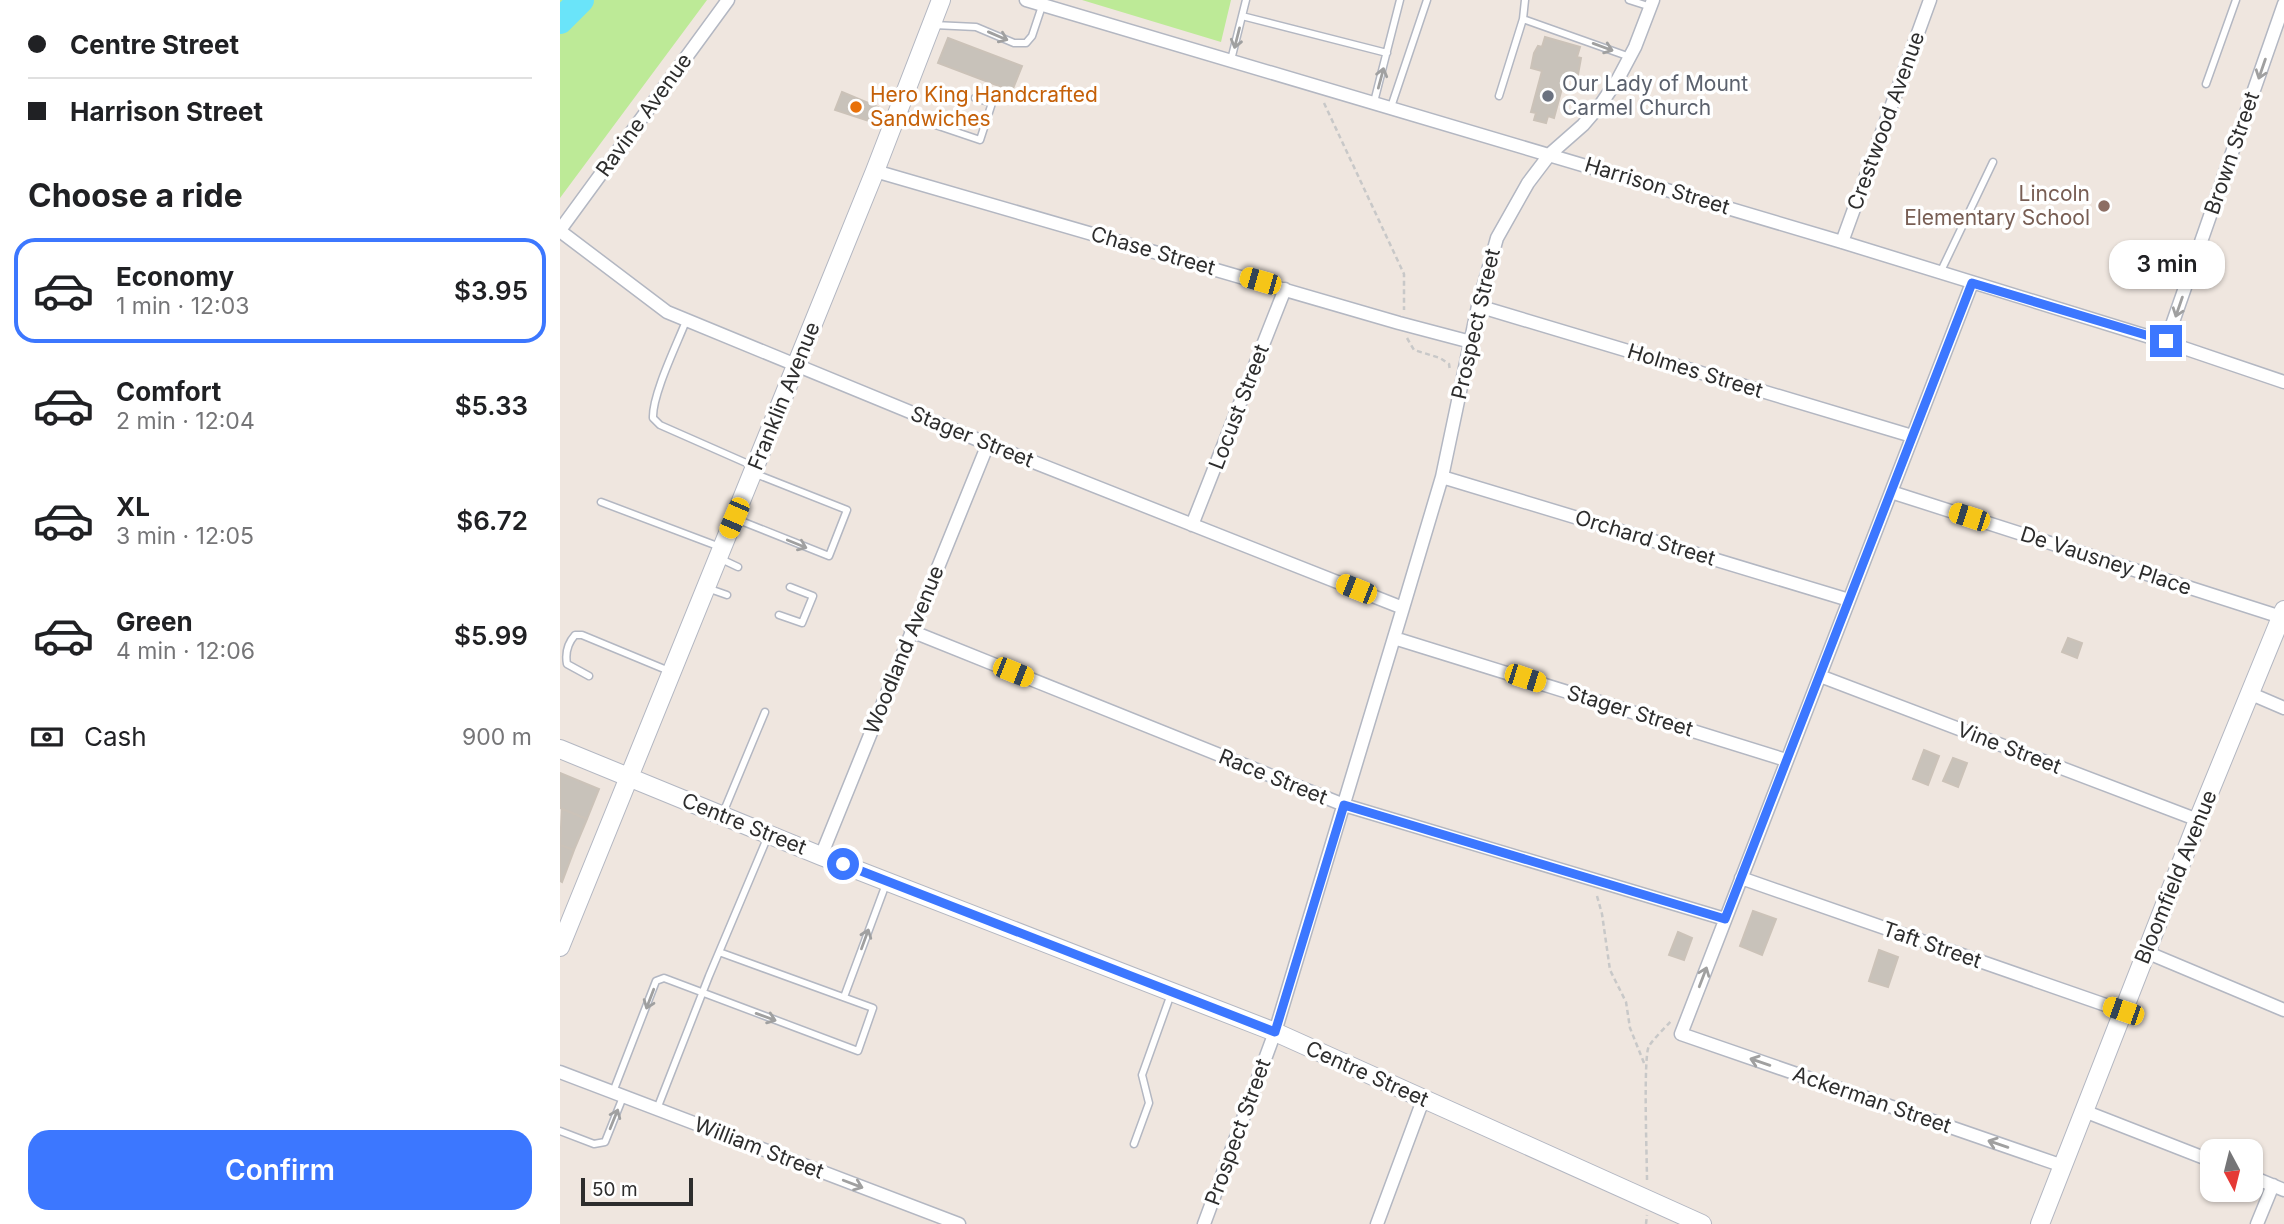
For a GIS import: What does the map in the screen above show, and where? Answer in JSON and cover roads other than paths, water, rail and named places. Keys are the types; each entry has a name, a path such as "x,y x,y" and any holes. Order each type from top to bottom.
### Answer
{"street":[{"name":"Ravine Avenue","path":"560,230 729,0"},
{"name":"Franklin Avenue","path":"560,947 875,172 942,0"},
{"name":"Harrison Street","path":"1026,0 1842,242 2166,341 2284,382"},
{"name":"Crestwood Avenue","path":"1842,242 1930,0"},
{"name":"Prospect Street","path":"1204,1224 1275,1032 1442,477 1478,306 1497,238 1528,183 1550,154 1583,125 1601,104 1630,57 1652,4"},
{"name":"Brown Street","path":"2166,341 2284,4"},
{"name":"Chase Street","path":"875,172 1471,342"},
{"name":"Stager Street","path":"560,230 649,300 686,321 1403,608"},
{"path":"1725,919 1972,283"},
{"name":"Locust Street","path":"1192,525 1285,289"},
{"name":"Holmes Street","path":"1478,306 1912,436"},
{"name":"Woodland Avenue","path":"821,856 988,444"},
{"name":"Orchard Street","path":"1442,477 1849,600"},
{"name":"De Vausney Place","path":"1891,492 2283,614"},
{"name":"Bloomfield Avenue","path":"2040,1224 2198,820 2283,614"},
{"name":"Race Street","path":"911,631 1344,805 1725,919"},
{"name":"Stager Street","path":"1394,638 1786,760"},
{"name":"Vine Street","path":"1820,676 2198,820"},
{"path":"2249,693 2284,708"},
{"name":"Centre Street","path":"560,749 821,856 1275,1032 1702,1224"},
{"name":"Taft Street","path":"1741,878 2123,1011"},
{"name":"Ackerman Street","path":"1725,919 1681,1034 2063,1166"},
{"path":"2146,951 2284,1010"},
{"name":"William Street","path":"560,1072 959,1224"},
{"path":"1377,1224 1423,1100"},
{"path":"2084,1111 2200,1156"},
{"path":"2257,1224 2279,1187"}],"lane":[{"path":"1231,60 1246,0"},
{"path":"1374,102 1400,0"},
{"path":"1391,107 1427,0"},
{"path":"1499,96 1523,19 1525,0"},
{"path":"1629,0 1652,4"},
{"path":"2206,84 2236,0"},
{"path":"932,25 976,27 1014,43 1026,43 1032,36 1042,5"},
{"path":"1242,16 1387,53"},
{"path":"1523,19 1630,57"},
{"path":"898,112 979,140 992,103 975,97"},
{"path":"1940,273 1968,220 1993,162"},
{"path":"686,321 664,377 653,418 660,425 754,470 847,510 829,556 734,518"},
{"path":"601,502 720,553 738,567"},
{"path":"779,615 802,623 813,596 790,587"},
{"path":"705,588 727,595"},
{"path":"589,676 567,664 566,655 575,635 582,635 671,672"},
{"path":"723,815 765,712"},
{"path":"657,1109 768,834"},
{"path":"844,998 887,881"},
{"path":"560,1131 594,1144 605,1142 656,981 664,978 858,1051 873,1008 719,952"},
{"path":"1134,1144 1149,1103 1142,1075 1172,992"}],"waterway":[{"path":"560,21 581,0"}],"place":[{"name":"Our Lady of Mount Carmel Church","path":"1548,96"},
{"name":"Hero King Handcrafted Sandwiches","path":"856,107"},
{"name":"Lincoln Elementary School","path":"2104,206"}]}
